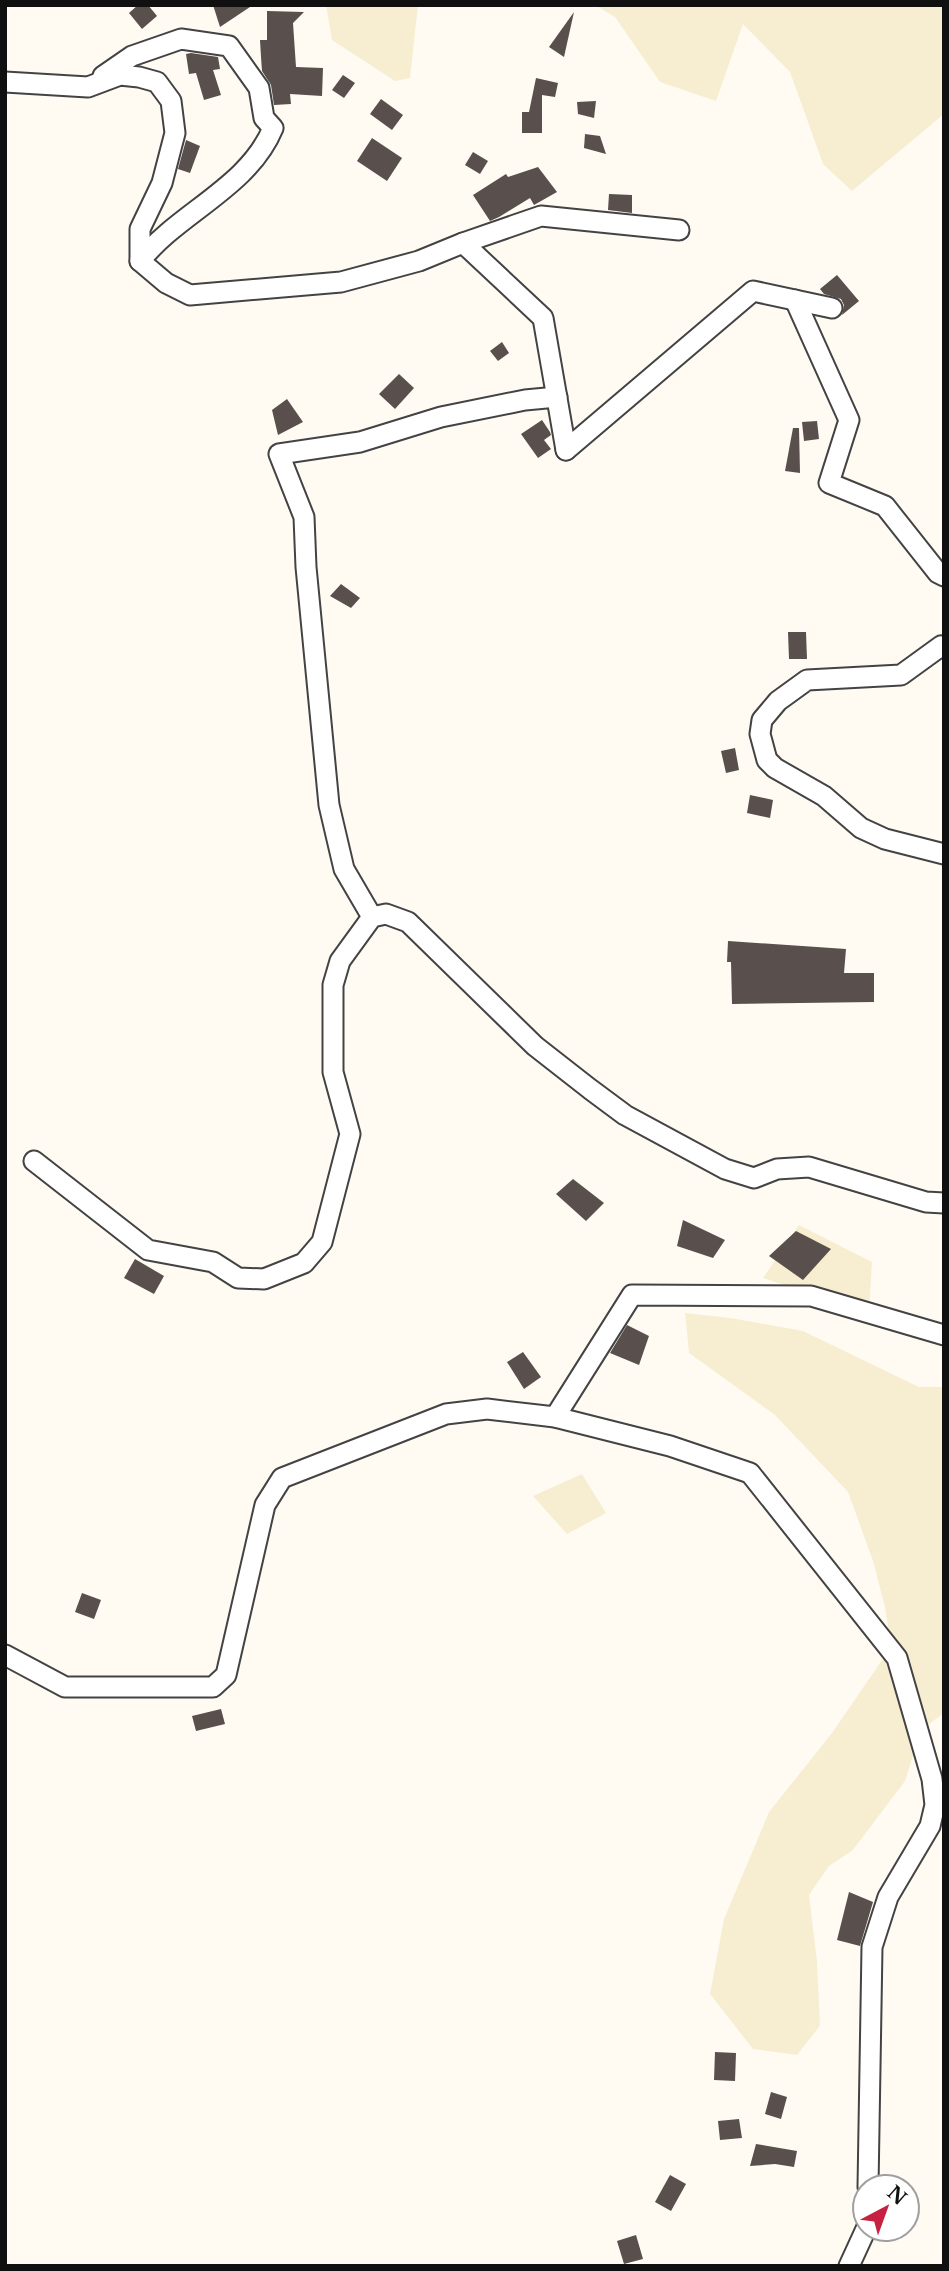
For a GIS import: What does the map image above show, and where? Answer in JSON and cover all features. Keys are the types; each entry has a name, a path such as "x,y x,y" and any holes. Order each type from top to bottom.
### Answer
{"street":[{"path":"88,87 132,56 181,39 229,46 259,88 264,118 273,128 266,144 218,196 155,242 140,261"},
{"path":"5,82 88,87 120,75 157,82 171,101 175,133 162,184 140,229 140,261 166,283 190,295 341,282 419,261 541,216 679,230"},
{"path":"463,243 543,318 566,450 753,291 832,308"},
{"path":"795,300 849,420 829,483 885,506 944,576"},
{"path":"372,917 344,869 329,805 306,567 304,517 279,454 360,442 441,416 525,400 557,397"},
{"path":"944,648 941,646 901,675 807,680 778,701 762,720 760,734 767,760 775,768 824,796 861,828 885,839 944,854"},
{"path":"34,1161 148,1250 214,1262 238,1278 264,1279 304,1263 322,1242 350,1133 333,1072 333,985 340,961 372,917 386,914 408,922 535,1046 590,1089 625,1115 725,1168 754,1178 777,1169 809,1167 926,1202 944,1203"},
{"path":"555,1417 632,1295 811,1296 944,1335"},
{"path":"5,1655 65,1687 213,1686 226,1675 265,1506 282,1478 446,1414 487,1409 555,1417 670,1446 750,1474 898,1658 938,1776 930,1826 888,1897 872,1947 868,2173"},
{"path":"849,2266 860,2243"}],"shaded area":[{"path":"326,5 418,5 410,78 395,81 332,40"},
{"path":"595,5 944,5 944,114 852,191 823,164 790,72 743,24 716,101 660,82 615,17"},
{"path":"799,1225 872,1262 869,1313 763,1278"},
{"path":"685,1313 803,1331 919,1387 944,1387 944,1713 921,1730 905,1781 853,1850 829,1866 809,1895 817,1961 820,2026 797,2055 753,2049 710,1994 724,1919 769,1812 832,1733 891,1647 885,1607 873,1561 848,1492 775,1415 689,1353"},
{"path":"582,1474 606,1513 567,1534 533,1496"}],"building":[{"path":"138,5 148,5 157,16 142,29 129,13"},
{"path":"213,5 253,5 220,27"},
{"path":"267,11 304,12 293,23 296,67 323,68 322,96 290,94 291,104 274,105 271,85 262,71 260,40 267,40"},
{"path":"574,12 564,57 549,47"},
{"path":"186,54 218,57 220,69 213,70 221,95 204,100 196,73 189,74"},
{"path":"343,75 355,83 344,98 332,90"},
{"path":"536,78 558,83 555,97 542,95 542,133 522,133 522,112 529,112"},
{"path":"381,99 403,115 392,130 370,114"},
{"path":"596,101 594,118 578,114 577,102"},
{"path":"585,134 600,136 606,154 584,148"},
{"path":"372,138 402,158 387,181 357,161"},
{"path":"186,140 200,146 190,173 178,169"},
{"path":"473,152 488,161 480,174 465,165"},
{"path":"538,167 557,192 534,205 530,198 490,221 473,195 506,174 508,177"},
{"path":"609,194 632,195 632,213 608,210"},
{"path":"837,275 859,301 842,315 844,305 841,299 824,294 820,289"},
{"path":"502,342 509,353 498,361 490,351"},
{"path":"399,374 414,388 395,409 379,394"},
{"path":"287,399 303,422 278,435 272,410"},
{"path":"542,420 551,435 544,440 551,449 538,458 521,434"},
{"path":"817,421 819,439 804,441 802,422"},
{"path":"793,428 799,428 800,473 785,471"},
{"path":"341,584 360,598 351,608 330,596"},
{"path":"788,632 806,632 807,659 789,659"},
{"path":"735,748 739,770 726,773 721,751"},
{"path":"750,795 773,800 770,818 747,813"},
{"path":"728,941 846,949 844,973 874,973 874,1002 732,1004 731,962 727,962"},
{"path":"573,1179 604,1203 586,1221 556,1194"},
{"path":"683,1220 725,1240 713,1258 677,1246"},
{"path":"796,1231 831,1249 803,1280 769,1256"},
{"path":"135,1259 164,1276 154,1294 124,1278"},
{"path":"627,1325 649,1336 639,1365 610,1353"},
{"path":"523,1352 541,1377 524,1389 507,1362"},
{"path":"82,1593 101,1600 94,1619 75,1612"},
{"path":"221,1709 225,1724 196,1731 192,1716"},
{"path":"849,1892 873,1902 860,1946 837,1940"},
{"path":"715,2052 736,2053 735,2081 714,2080"},
{"path":"771,2092 787,2097 781,2119 765,2114"},
{"path":"739,2119 742,2138 720,2140 718,2121"},
{"path":"756,2144 797,2151 794,2167 775,2164 750,2166"},
{"path":"670,2175 686,2184 671,2211 655,2202"},
{"path":"636,2235 643,2259 624,2264 617,2241"}]}
